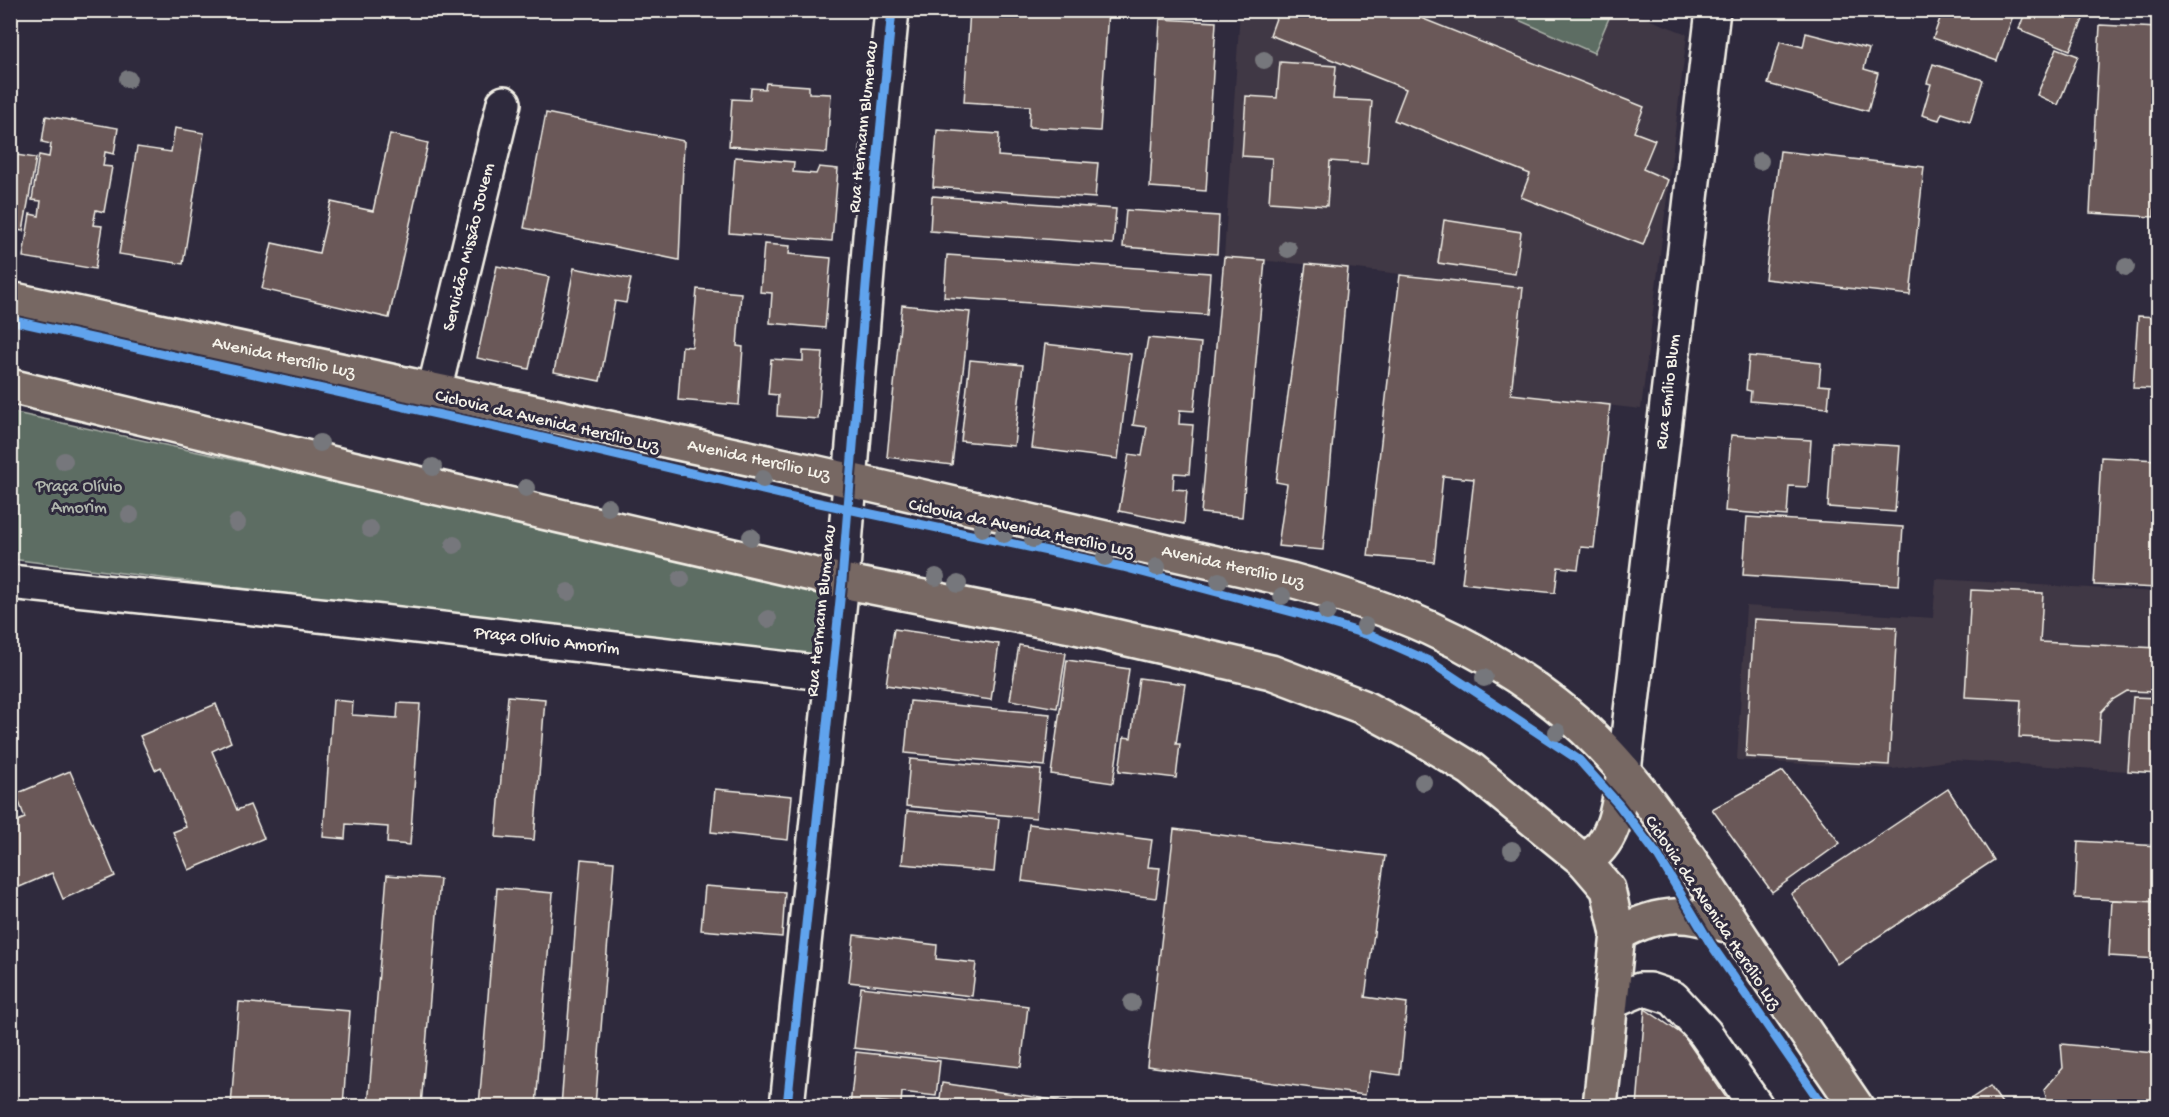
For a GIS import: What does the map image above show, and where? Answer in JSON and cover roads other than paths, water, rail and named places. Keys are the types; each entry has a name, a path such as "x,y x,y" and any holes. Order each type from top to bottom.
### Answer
{"main road":[{"name":"Avenida Hercílio Luz","path":"10,299 851,481 1291,580 1346,595 1431,627 1475,650 1557,706 1624,771 1679,842 1856,1107"},
{"path":"10,386 355,469 842,581 1071,626 1196,654 1271,672 1363,707 1472,769 1584,861 1608,889 1618,934 1600,1107"},
{"path":"1584,861 1595,855 1616,820 1624,771"},
{"path":"1618,934 1640,922 1673,915 1694,916 1734,927"}],"street":[{"name":"Rua Hermann Blumenau","path":"787,1107 842,581 891,10"},
{"name":"Rua Emílio Blum","path":"1624,771 1713,10"},
{"name":"Servidão Missão Jovem","path":"434,390 504,103"},
{"name":"Praça Olívio Amorim","path":"10,582 832,674"},
{"path":"1611,1002 1640,990 1649,990 1673,998 1705,1033 1756,1107"}]}
